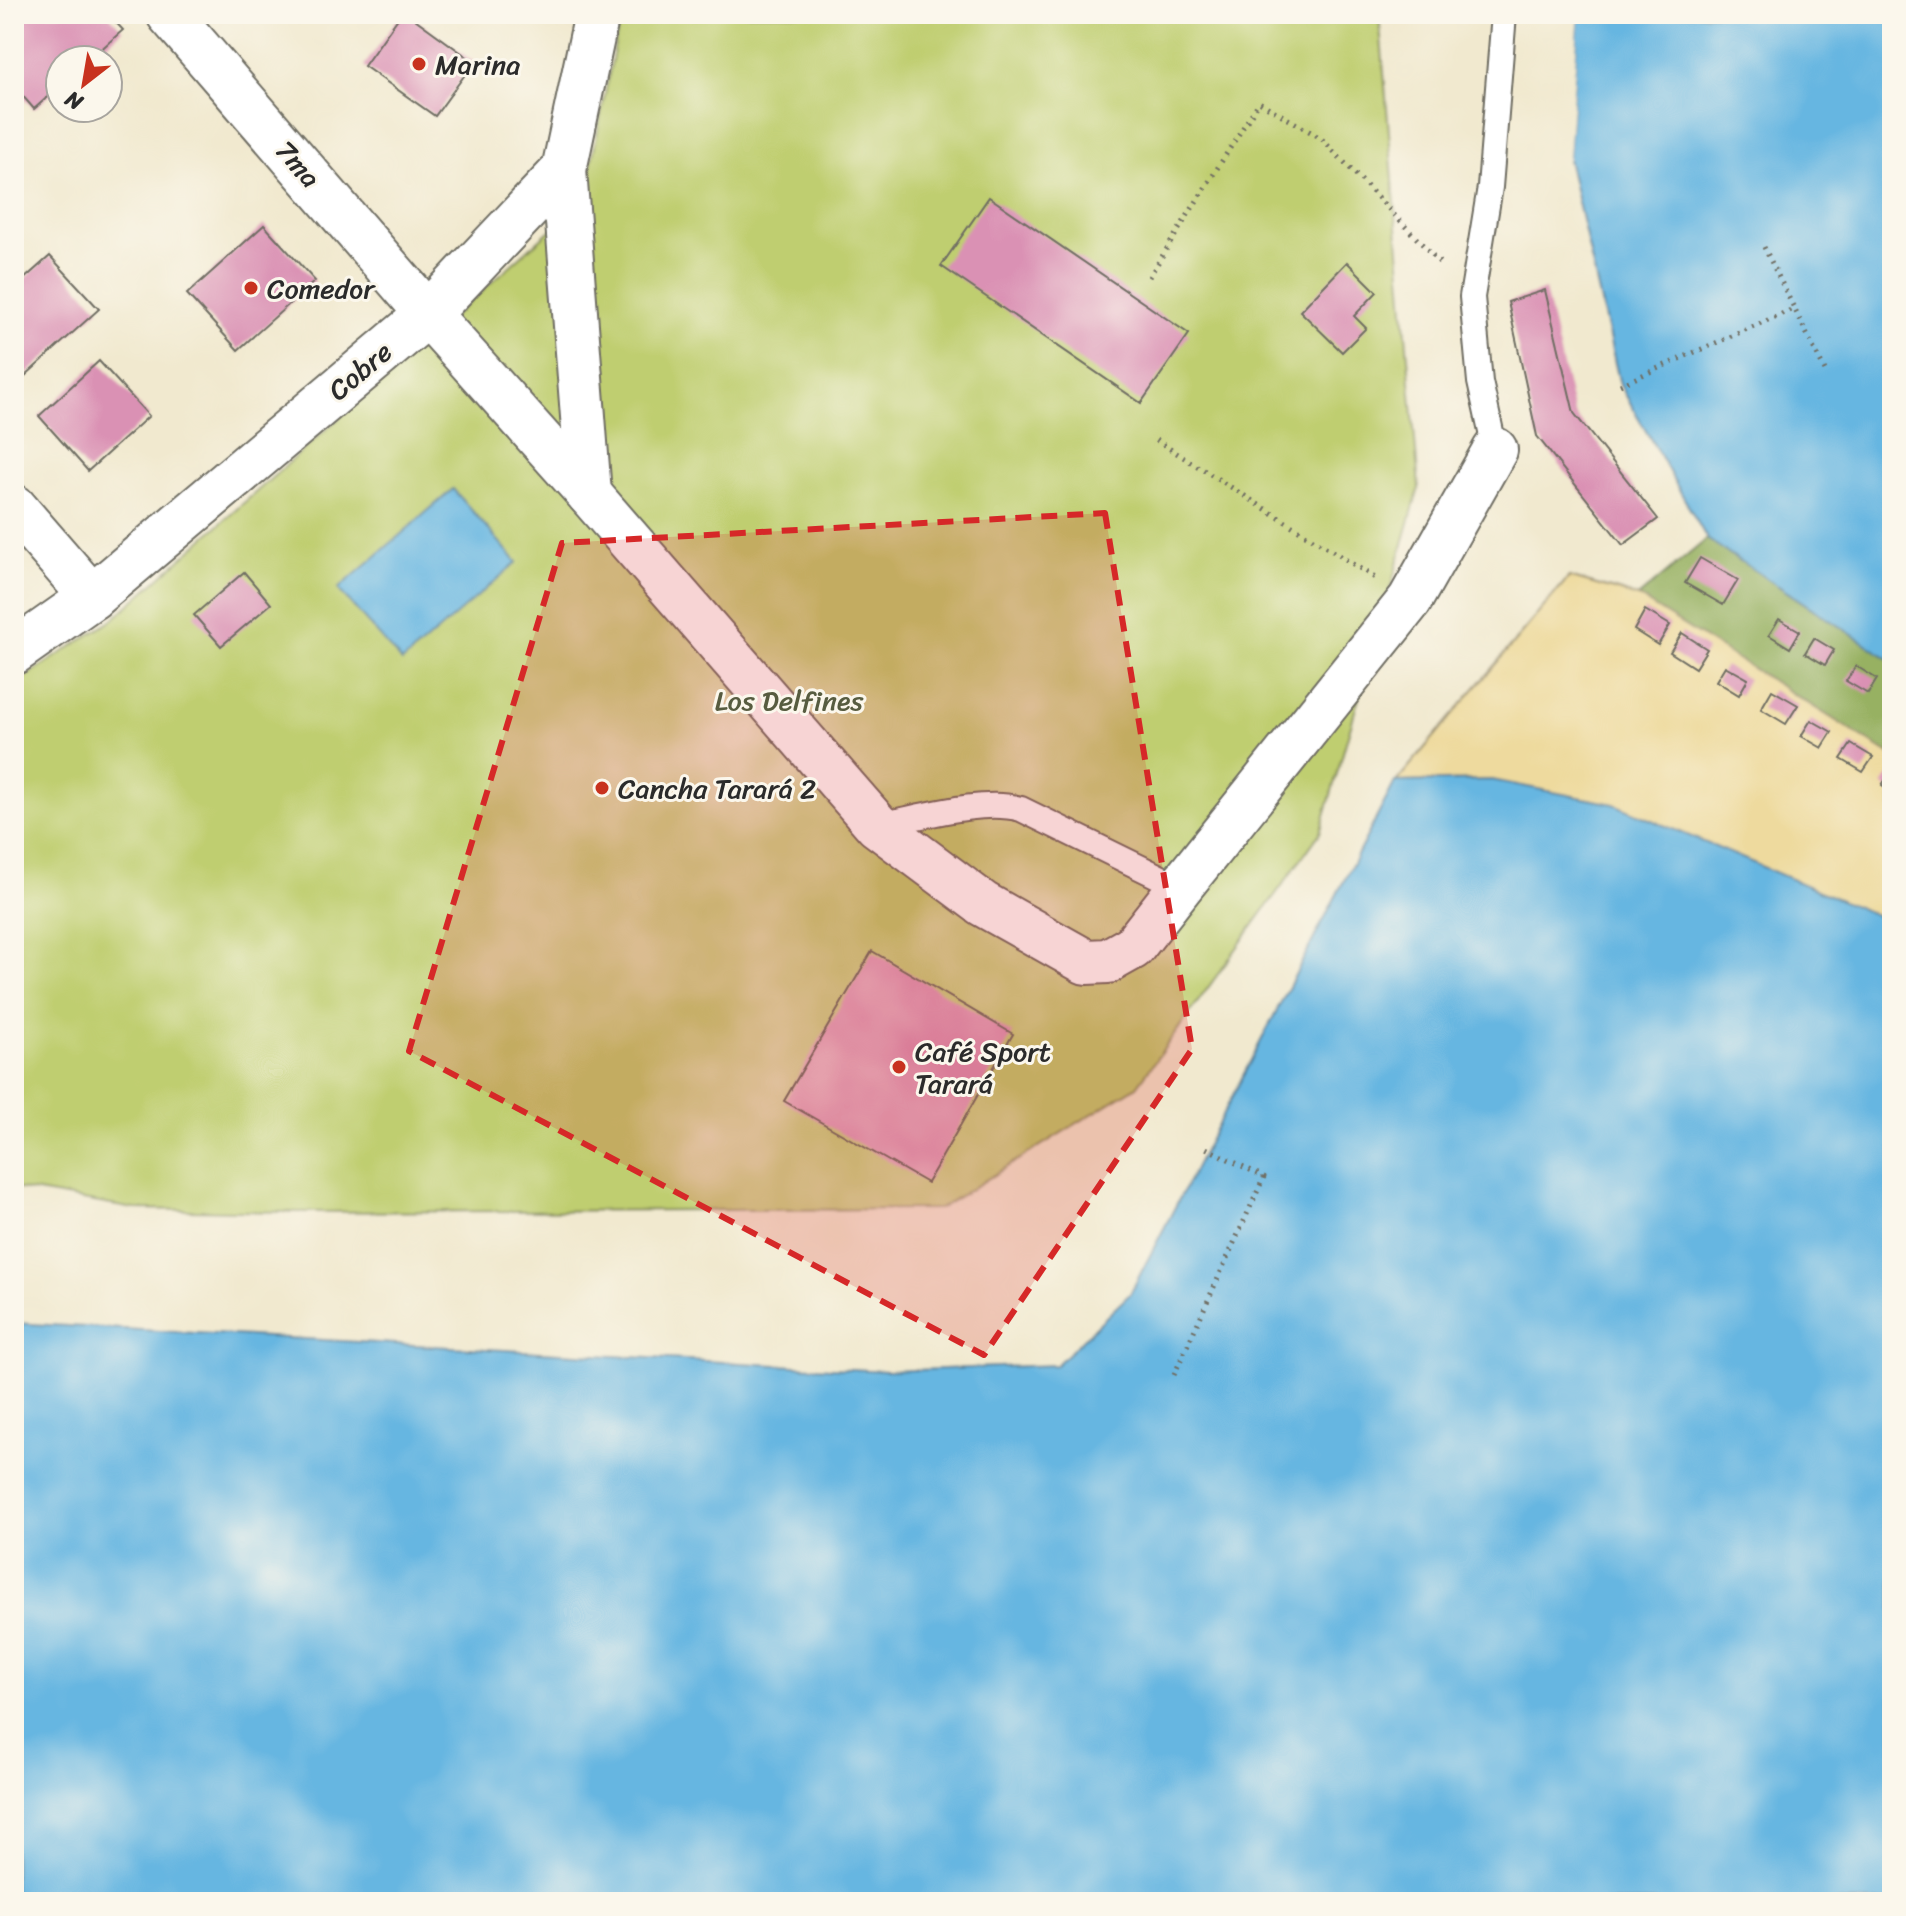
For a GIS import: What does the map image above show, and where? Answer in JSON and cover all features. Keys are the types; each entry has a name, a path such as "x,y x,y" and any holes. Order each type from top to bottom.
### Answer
{"street":[{"name":"7ma","path":"169,14 877,825 983,904 1086,962 1108,961 1133,947 1410,600 1495,450"},
{"path":"589,494 564,170 597,14"},
{"name":"Cobre","path":"14,652 92,597 428,314 564,170"},
{"path":"14,507 92,597"}],"lane":[{"path":"1495,450 1480,382 1472,297 1490,187 1504,14"},
{"path":"877,825 1004,804 1021,809 1180,887"}],"path":[{"path":"1149,277 1259,102 1321,138 1472,297"},
{"path":"1764,247 1825,371"},
{"path":"1620,385 1793,309"},
{"path":"1156,440 1410,600"},
{"path":"1174,1375 1264,1177 1206,1148"}],"highlighted area":[{"path":"1105,513 1192,1049 984,1355 409,1051 562,543"}],"green space":[{"name":"Los Delfines","path":"621,14 1379,14 1419,488 1320,833 1137,1086 939,1209 288,1212 134,1209 14,1188 14,684 111,621 584,200"},
{"path":"1707,539 1892,661 1892,756 1638,597"}],"sand":[{"path":"1569,577 1638,597 1892,756 1892,926 1883,918 1492,780 1396,782"}],"water":[{"path":"1579,14 1892,14 1892,661 1707,539 1620,385 1568,159"},
{"path":"453,489 517,562 402,662 338,589"},
{"path":"1492,780 1614,804 1883,918 1892,926 1892,1902 14,1902 14,1323 887,1371 1056,1365 1130,1294 1395,782"}],"pier":[{"path":"1575,14 1579,14 1568,159 1564,159"}],"building":[{"path":"23,14 108,14 123,30 107,44 44,44 44,100 34,109 14,86 14,22"},
{"name":"Marina","path":"401,14 408,14 474,62 435,116 364,66"},
{"path":"989,197 1189,334 1141,403 941,266"},
{"name":"Comedor","path":"264,225 315,281 238,350 187,294"},
{"path":"50,256 99,309 14,386 14,288"},
{"path":"1347,262 1377,292 1354,316 1366,328 1342,352 1300,311"},
{"path":"1545,290 1574,413 1658,519 1623,545 1537,436 1508,302"},
{"path":"99,361 149,416 88,471 39,416"},
{"path":"1700,558 1738,580 1723,605 1685,583"},
{"path":"244,572 271,604 221,646 194,615"},
{"path":"1645,610 1670,625 1658,645 1634,630"},
{"path":"1779,619 1800,631 1790,648 1769,635"},
{"path":"1682,633 1707,649 1695,668 1670,652"},
{"path":"1814,638 1834,650 1825,665 1805,653"},
{"path":"1725,666 1748,679 1739,695 1716,681"},
{"path":"1856,666 1877,679 1868,694 1846,681"},
{"path":"1772,690 1798,705 1786,724 1761,709"},
{"path":"1811,720 1832,732 1822,748 1801,736"},
{"path":"1851,744 1873,757 1863,772 1841,759"},
{"path":"1892,770 1892,792 1882,785"},
{"name":"Café Sport Tarará","path":"872,951 1013,1034 927,1183 784,1101"}],"place":[{"name":"Marina","path":"419,64"},
{"name":"Comedor","path":"251,288"},
{"name":"Cancha Tarará 2","path":"602,788"},
{"name":"Café Sport Tarará","path":"899,1067"}]}
